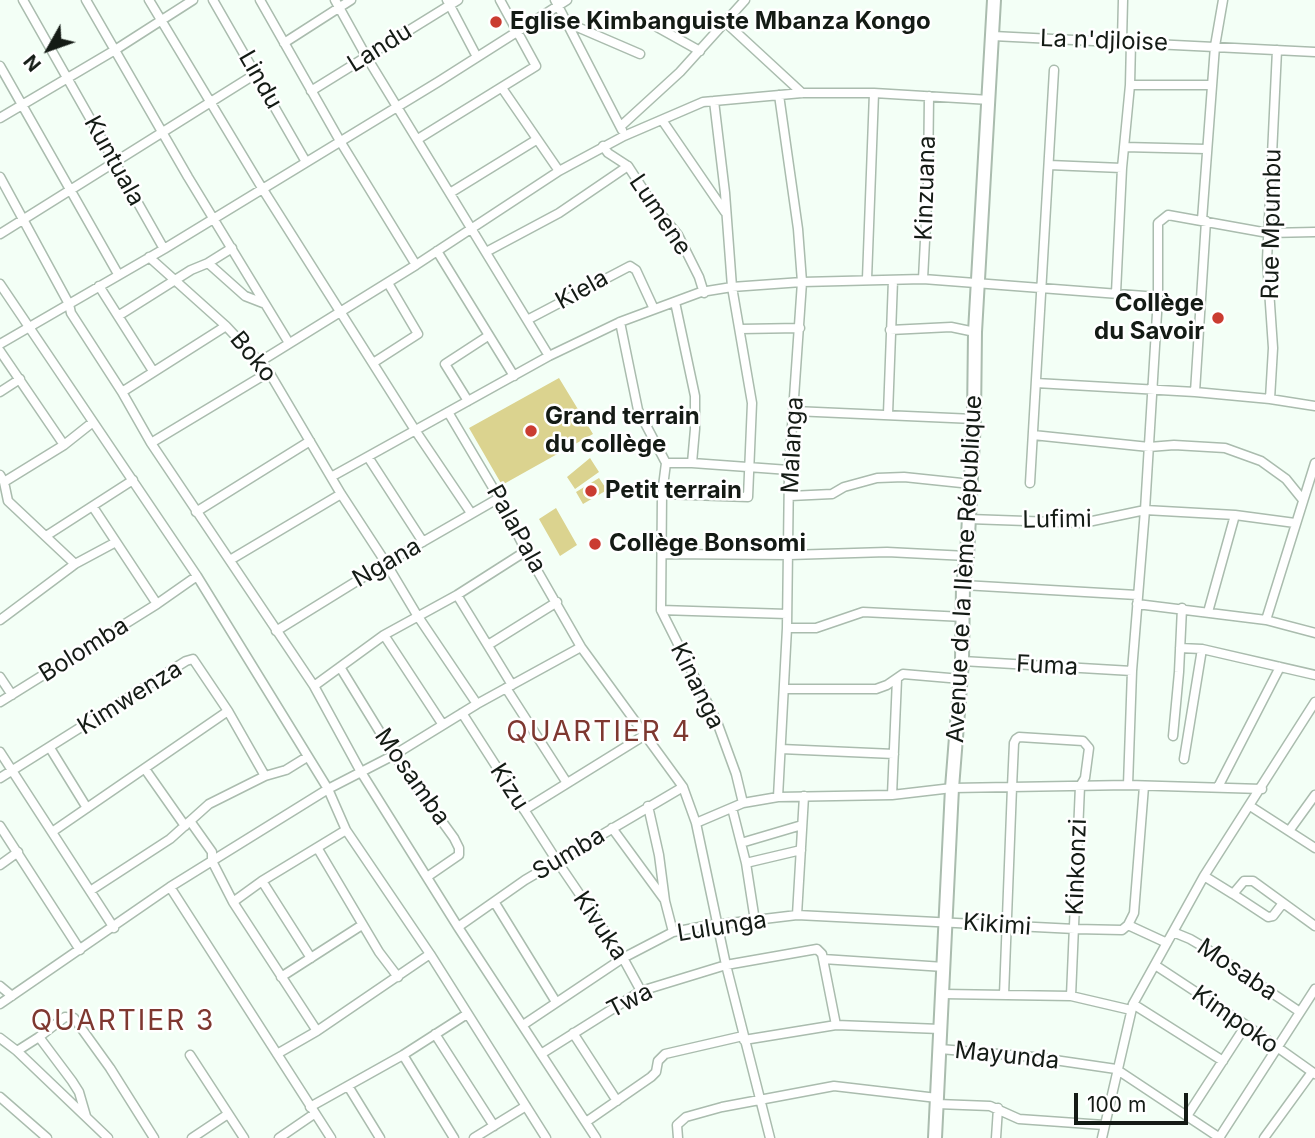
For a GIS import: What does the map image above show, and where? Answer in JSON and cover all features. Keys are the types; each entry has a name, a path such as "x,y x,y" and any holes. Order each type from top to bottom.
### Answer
{"street":[{"name":"Kuntuala","path":"23,0 164,249"},
{"path":"86,0 263,303 289,342"},
{"path":"149,0 262,188 471,513"},
{"path":"0,118 193,0"},
{"name":"Lindu","path":"213,0 306,162"},
{"path":"260,0 340,141 416,265"},
{"path":"284,43 337,4 351,0"},
{"name":"Landu","path":"311,91 449,3 458,0"},
{"path":"418,139 536,65 500,0"},
{"path":"0,344 164,249 477,57 557,3 567,0"},
{"path":"621,127 700,51 735,5 745,0"},
{"name":"Avenue de la IIème République","path":"935,1138 952,788 962,661 974,419 975,332 994,0"},
{"path":"1116,293 1122,168 1130,85 1122,0"},
{"path":"1195,392 1206,149 1215,46 1223,0"},
{"path":"449,3 477,57"},
{"path":"557,3 624,136"},
{"path":"337,4 366,56 550,356"},
{"path":"724,21 802,93"},
{"path":"568,23 640,54"},
{"path":"657,27 700,51"},
{"name":"La n'djloise","path":"993,36 1315,52"},
{"name":"Rue Mpumbu","path":"1270,398 1273,348 1271,297 1267,280 1277,50"},
{"path":"0,66 118,274"},
{"path":"1030,483 1054,70"},
{"path":"0,234 257,73"},
{"path":"1130,85 1212,85"},
{"path":"502,88 559,171"},
{"path":"261,361 388,283 559,171 624,136 704,102 802,93 874,93 990,100"},
{"path":"867,279 874,93"},
{"name":"Malanga","path":"778,797 785,690 789,470 802,282 798,229 779,95"},
{"name":"Kinzuana","path":"923,279 929,96"},
{"name":"Malanga","path":"662,494 748,497 752,403 732,287 714,101"},
{"path":"662,120 726,214"},
{"path":"450,193 536,139"},
{"name":"Lumene","path":"603,146 608,153 628,166 678,236 704,293"},
{"path":"1124,147 1206,149"},
{"path":"1049,165 1122,168"},
{"path":"486,251 559,213 628,166"},
{"path":"0,177 69,304 74,319 196,512 314,686 361,772 458,927 596,1138"},
{"path":"1128,785 1132,671 1145,510 1157,297 1158,223 1168,215 1268,233 1315,232"},
{"path":"118,316 191,270 232,248"},
{"path":"437,251 514,376"},
{"name":"Boko","path":"149,257 261,361 417,615"},
{"path":"208,263 245,296 263,303"},
{"name":"Kiela","path":"527,320 630,265 636,270 654,309"},
{"path":"331,477 550,356 620,322 701,292 802,282 923,279 1157,297"},
{"path":"888,414 893,280"},
{"path":"373,363 418,334 388,283"},
{"path":"0,284 197,576 328,789 346,830 430,954 546,1138"},
{"path":"99,286 153,371"},
{"path":"675,302 695,396 691,463"},
{"path":"620,322 638,410 666,463 789,470"},
{"path":"122,392 226,326"},
{"path":"890,330 951,327 975,332"},
{"path":"740,328 800,328"},
{"path":"468,401 445,364 488,336"},
{"path":"0,351 64,445"},
{"path":"151,443 269,372"},
{"path":"0,391 20,379"},
{"path":"1036,383 1270,398 1315,406"},
{"path":"794,411 974,419"},
{"name":"PalaPala","path":"448,412 582,647"},
{"path":"75,564 46,536 4,504 2,478 64,445 93,422"},
{"path":"1033,435 1149,446 1225,448 1261,461 1286,480 1303,500"},
{"path":"196,512 310,441"},
{"path":"368,457 423,542"},
{"name":"Kinanga","path":"666,463 662,494 661,610 717,722 736,774 743,803"},
{"path":"1266,620 1315,463"},
{"path":"790,496 832,494 844,487 877,478 904,477 971,484"},
{"path":"46,536 133,480"},
{"path":"230,561 341,494"},
{"name":"Ngana","path":"276,631 499,498"},
{"name":"Bolomba","path":"93,507 157,604"},
{"name":"Lufimi","path":"969,519 1083,523 1145,510 1235,515 1295,523"},
{"path":"1208,612 1235,515"},
{"path":"0,621 75,564 116,541"},
{"path":"314,686 384,635 457,596 526,551"},
{"path":"663,554 789,555 887,552 967,556"},
{"name":"Bolomba","path":"0,702 197,576"},
{"path":"964,585 1137,599 1266,620 1314,632"},
{"path":"457,596 488,645 509,687"},
{"path":"488,645 557,602"},
{"path":"1173,736 1182,608"},
{"name":"Kinanga","path":"661,610 787,614"},
{"path":"787,628 816,628 863,612 964,617"},
{"path":"417,615 477,704"},
{"path":"384,635 443,725"},
{"path":"0,1004 170,887 328,789 394,755 477,704 582,647 683,787 696,823 743,1038 770,1138"},
{"path":"1180,648 1202,649 1315,675"},
{"path":"1184,759 1202,649"},
{"name":"Kimwenza","path":"0,778 192,659 229,711 265,776"},
{"name":"Fuma","path":"962,661 1132,671"},
{"name":"Mosamba","path":"340,667 394,755 459,848 458,855 427,877"},
{"path":"1218,787 1280,667"},
{"path":"785,690 876,688 903,674 961,679"},
{"name":"Bolomba","path":"0,677 12,695"},
{"path":"892,795 897,679"},
{"name":"Kizu","path":"509,687 567,783"},
{"path":"1102,1138 1132,1007 1204,876 1262,789 1315,702"},
{"path":"52,832 229,711"},
{"name":"Kizu","path":"462,713 557,861"},
{"path":"524,810 646,735"},
{"name":"Kinkonzi","path":"1012,787 1016,739 1019,737 1083,741 1089,748 1085,778 1080,786 1071,996"},
{"name":"Kimwenza","path":"50,748 87,808"},
{"path":"781,749 894,754"},
{"path":"0,752 114,928"},
{"path":"90,891 170,839 209,804 307,757"},
{"path":"145,769 212,852 212,861 233,902 317,1031"},
{"path":"696,823 743,803 778,797 892,795 952,788 1128,785 1262,789"},
{"path":"1144,786 1134,913 1128,925 1167,943"},
{"name":"Sumba","path":"458,927 557,861 683,787"},
{"path":"1004,995 1012,787"},
{"path":"1289,831 1315,795"},
{"path":"797,915 804,796"},
{"path":"648,806 673,932"},
{"path":"1250,806 1315,848"},
{"path":"732,808 746,863 755,921"},
{"path":"741,843 802,825"},
{"path":"0,826 80,950"},
{"path":"612,828 665,901"},
{"path":"233,902 262,881 346,830"},
{"path":"318,849 362,925 398,978"},
{"path":"746,863 801,850"},
{"path":"0,865 18,852"},
{"name":"Kivuka","path":"557,861 623,958 641,992"},
{"path":"1204,876 1268,917 1283,903"},
{"path":"1233,894 1247,880 1253,881 1315,926"},
{"path":"262,881 311,958"},
{"path":"170,887 331,1138"},
{"path":"495,903 556,1002"},
{"name":"Lulunga","path":"523,1026 623,958 673,932 797,915 947,922"},
{"name":"Kikimi","path":"947,922 1122,930 1128,925"},
{"path":"281,977 362,925"},
{"name":"Mosaba","path":"1173,932 1199,944 1300,1012"},
{"name":"Twa","path":"541,1054 641,992 726,965 817,949 823,959"},
{"path":"277,1054 317,1031 430,954"},
{"path":"836,1025 823,959 944,967"},
{"name":"Kimpoko","path":"1155,965 1313,1073"},
{"path":"0,986 12,996"},
{"path":"1116,1069 1219,1138 1315,989"},
{"path":"943,994 1071,996 1132,1007"},
{"name":"Kimpoko","path":"1132,1007 1223,1061"},
{"path":"279,1138 312,1110 348,1086 467,1014"},
{"path":"17,1051 65,1017 74,1018 110,1068 154,1138"},
{"path":"586,1122 651,1077 664,1054 743,1038 836,1025 940,1029"},
{"path":"1187,1116 1246,1025"},
{"path":"573,1033 617,1101"},
{"path":"435,1034 495,1126"},
{"path":"39,1037 79,1092 86,1116"},
{"path":"0,1038 108,1138"},
{"name":"Mayunda","path":"940,1049 1034,1057 1116,1069"},
{"path":"190,1055 244,1138"},
{"path":"403,1055 454,1138"},
{"path":"1264,1138 1313,1073"},
{"path":"678,1138 677,1125 686,1117 722,1107 840,1085 998,1108 1019,1119 1104,1125"},
{"path":"348,1086 380,1138"},
{"path":"0,1097 47,1138"},
{"path":"474,1138 526,1106"},
{"path":"996,1138 998,1108"},
{"path":"191,1138 228,1114"}],"shaded area":[{"name":"Grand terrain du collège","path":"559,378 593,434 502,485 469,428"},
{"path":"590,458 599,472 575,489 567,477"},
{"name":"Petit terrain","path":"599,478 607,490 583,504 576,492"},
{"path":"556,508 577,545 560,556 539,519"}],"place":[{"name":"Eglise Kimbanguiste Mbanza Kongo","path":"496,22"},
{"name":"Collège du Savoir","path":"1218,318"},
{"name":"Grand terrain du collège","path":"531,431"},
{"name":"Petit terrain","path":"591,491"},
{"name":"Collège Bonsomi","path":"595,544"}],"district":[{"name":"QUARTIER 4","path":"599,733"},
{"name":"QUARTIER 3","path":"123,1022"}]}
